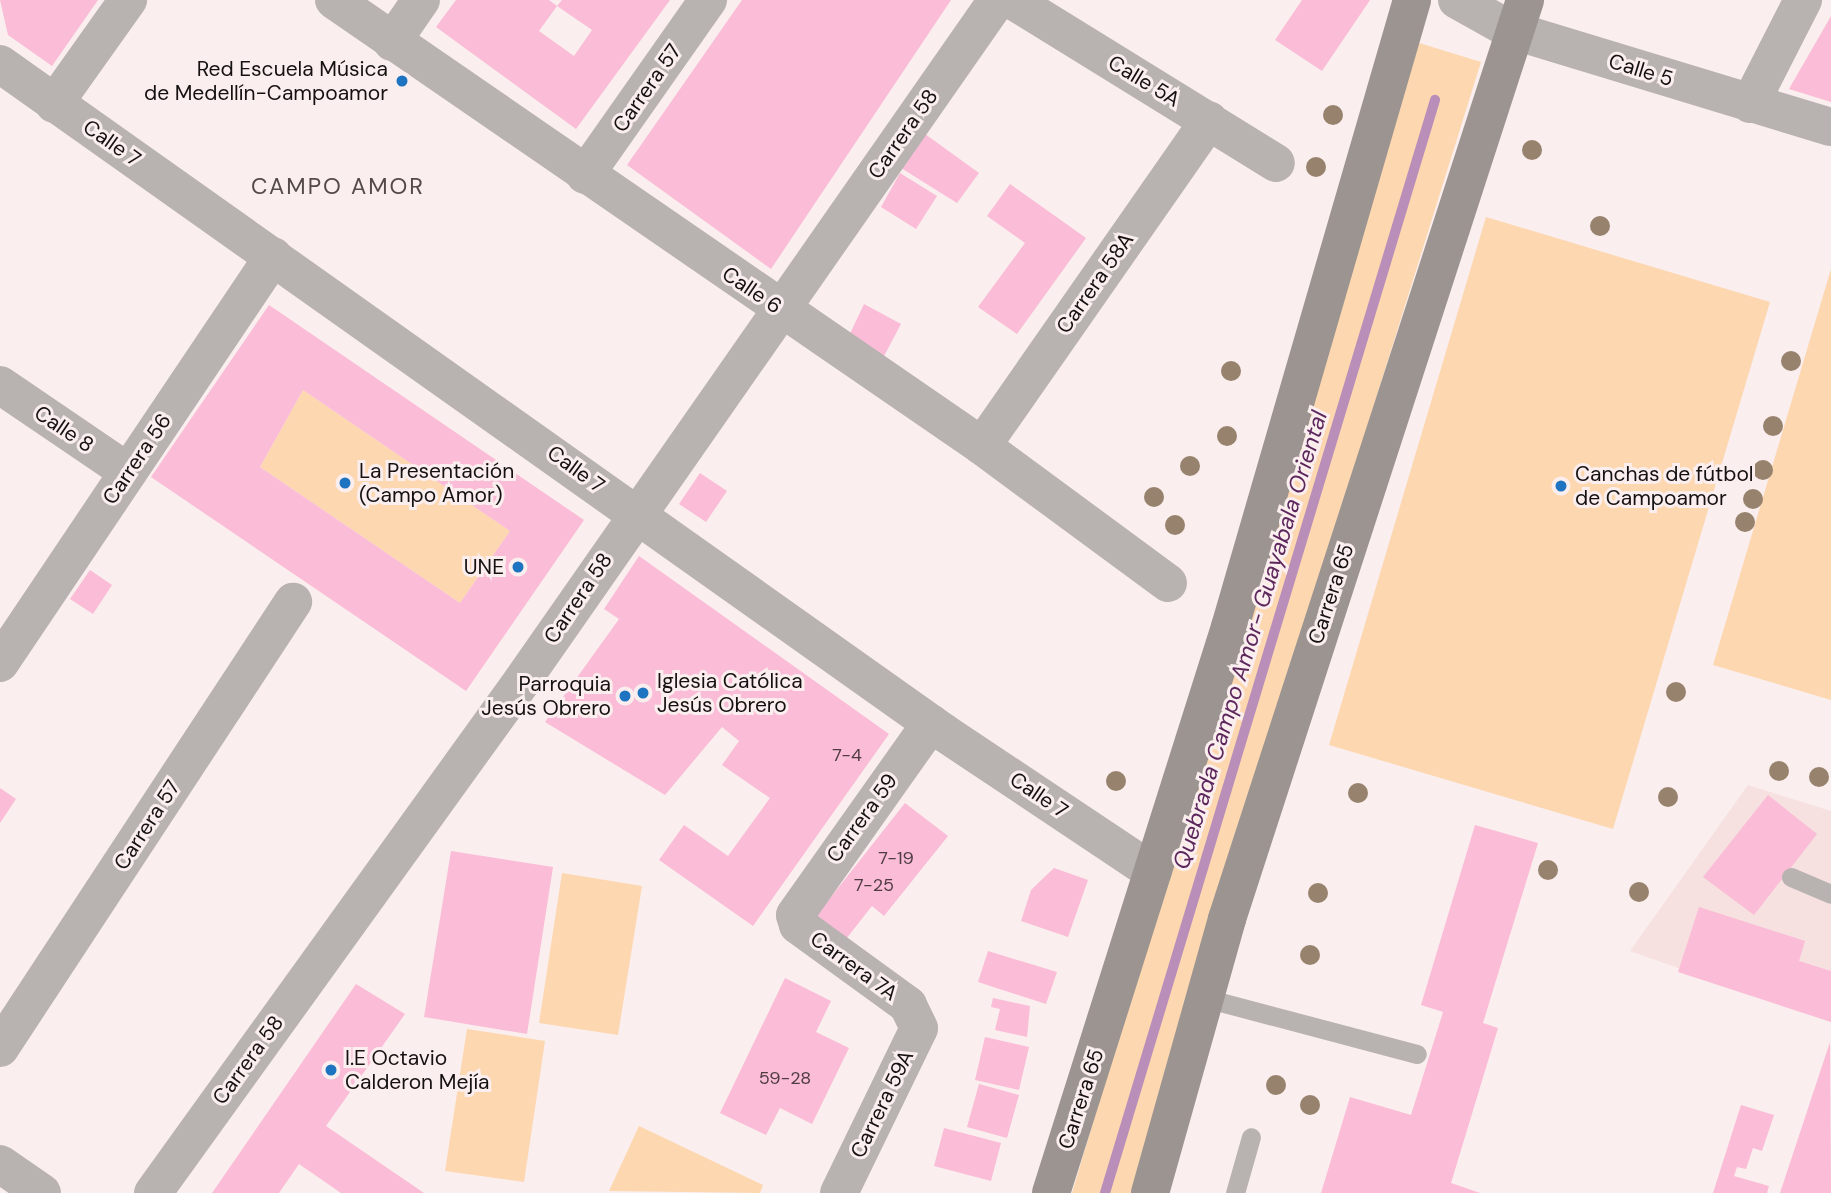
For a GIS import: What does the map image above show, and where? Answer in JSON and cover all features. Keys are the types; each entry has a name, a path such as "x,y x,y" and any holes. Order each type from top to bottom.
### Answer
{"main road":[{"name":"Carrera 65","path":"1051,1193 1153,872 1412,0"},
{"name":"Carrera 65","path":"1150,1193 1205,998 1518,15"}],"street":[{"path":"54,104 128,0"},
{"name":"Calle 6","path":"334,0 779,309 982,446 1168,583"},
{"path":"392,42 421,0"},
{"name":"Carrera 57","path":"585,175 708,0"},
{"name":"Carrera 58","path":"153,1193 998,0"},
{"name":"Calle 5A","path":"1012,0 1276,163"},
{"name":"Calle 5","path":"1457,0 1518,15 1750,104 1831,127"},
{"path":"1750,104 1803,0"},
{"name":"Calle 7","path":"0,64 637,512 931,723 1153,872"},
{"name":"Carrera 58A","path":"982,446 1209,120"},
{"name":"Carrera 56","path":"0,663 273,256"},
{"name":"Calle 8","path":"0,385 128,472"},
{"name":"Carrera 57","path":"0,1048 293,602"},
{"name":"Carrera 59","path":"794,915 931,723"},
{"name":"Carrera 7A","path":"794,915 798,925 916,1014"},
{"name":"Carrera 59A","path":"839,1193 919,1028 916,1014"},
{"path":"0,1164 42,1193"}],"lane":[{"path":"1791,877 1831,894"},
{"path":"1205,998 1417,1054"},
{"path":"1235,1193 1251,1137"}],"shaded area":[{"path":"1416,42 1481,62 1216,911 1135,1193 1072,1193"},
{"name":"Canchas de fútbol de Campoamor","path":"1486,217 1770,302 1613,829 1329,745"},
{"path":"1831,269 1831,700 1713,665"},
{"path":"303,390 510,531 460,603 260,467"},
{"path":"1748,785 1831,811 1831,1022 1630,951"},
{"path":"562,873 642,886 618,1035 539,1023"},
{"path":"467,1029 545,1041 524,1182 445,1171"},
{"path":"639,1126 763,1185 760,1193 609,1191"}],"building":[{"path":"0,0 98,0 52,66 8,35"},
{"path":"456,0 549,0 557,6 562,0 670,0 576,129 436,27","holes":["557,6 592,30 574,56 539,31"]},
{"path":"742,0 951,0 771,269 627,165"},
{"path":"1302,0 1370,0 1322,71 1275,40"},
{"path":"1831,16 1831,102 1789,89"},
{"path":"925,134 979,173 957,203 901,168"},
{"path":"900,173 937,196 916,229 881,207"},
{"path":"1010,184 1086,238 1017,334 978,307 1025,243 987,216"},
{"path":"864,304 901,324 883,358 847,340"},
{"name":"La Presentación (Campo Amor)","path":"269,305 584,520 466,691 151,477","holes":["303,390 510,531 460,603 260,467"]},
{"path":"700,473 727,491 706,522 679,504"},
{"path":"639,556 889,734 753,926 659,860 684,825 728,856 770,798 722,765 739,741 722,727 665,795 545,722 619,619 604,609"},
{"path":"90,570 112,585 93,614 70,599"},
{"path":"0,788 16,799 0,823"},
{"path":"1768,795 1817,834 1754,915 1703,877"},
{"path":"905,803 948,836 884,916 872,906 846,939 816,916"},
{"path":"1475,825 1538,843 1483,1023 1498,1028 1451,1183 1480,1193 1321,1193 1350,1097 1411,1115 1443,1012 1421,1005"},
{"path":"451,851 553,867 527,1034 424,1017"},
{"path":"1054,868 1088,880 1068,937 1021,921 1031,890"},
{"path":"1699,907 1805,941 1799,961 1831,971 1831,1022 1678,972"},
{"path":"988,951 1057,972 1046,1004 978,982"},
{"path":"785,978 831,1001 816,1032 849,1048 812,1124 780,1108 766,1135 720,1113"},
{"name":"I.E Octavio Calderon Mejía","path":"356,984 405,1014 326,1126 424,1193 341,1193 299,1164 279,1193 212,1193"},
{"path":"993,998 1030,1006 1027,1037 995,1030 1000,1009 991,1007"},
{"path":"985,1037 1029,1047 1019,1090 975,1080"},
{"path":"1830,1042 1831,1193 1780,1193"},
{"path":"979,1084 1019,1095 1007,1138 967,1127"},
{"path":"1741,1105 1774,1115 1762,1151 1753,1148 1746,1169 1737,1167 1734,1176 1769,1186 1767,1193 1713,1193"},
{"path":"944,1128 1001,1143 991,1181 934,1166"}],"waterway":[{"name":"Quebrada Campo Amor- Guayabala Oriental","path":"1105,1193 1435,100"}],"place":[{"name":"Red Escuela Música de Medellín-Campoamor","path":"402,81"},
{"name":"La Presentación (Campo Amor)","path":"345,483"},
{"name":"Canchas de fútbol de Campoamor","path":"1561,486"},
{"name":"UNE","path":"518,567"},
{"name":"Iglesia Católica Jesús Obrero","path":"643,693"},
{"name":"Parroquia Jesús Obrero","path":"625,696"},
{"name":"I.E Octavio Calderon Mejía","path":"331,1070"}],"district":[{"name":"CAMPO AMOR","path":"338,186"}]}
